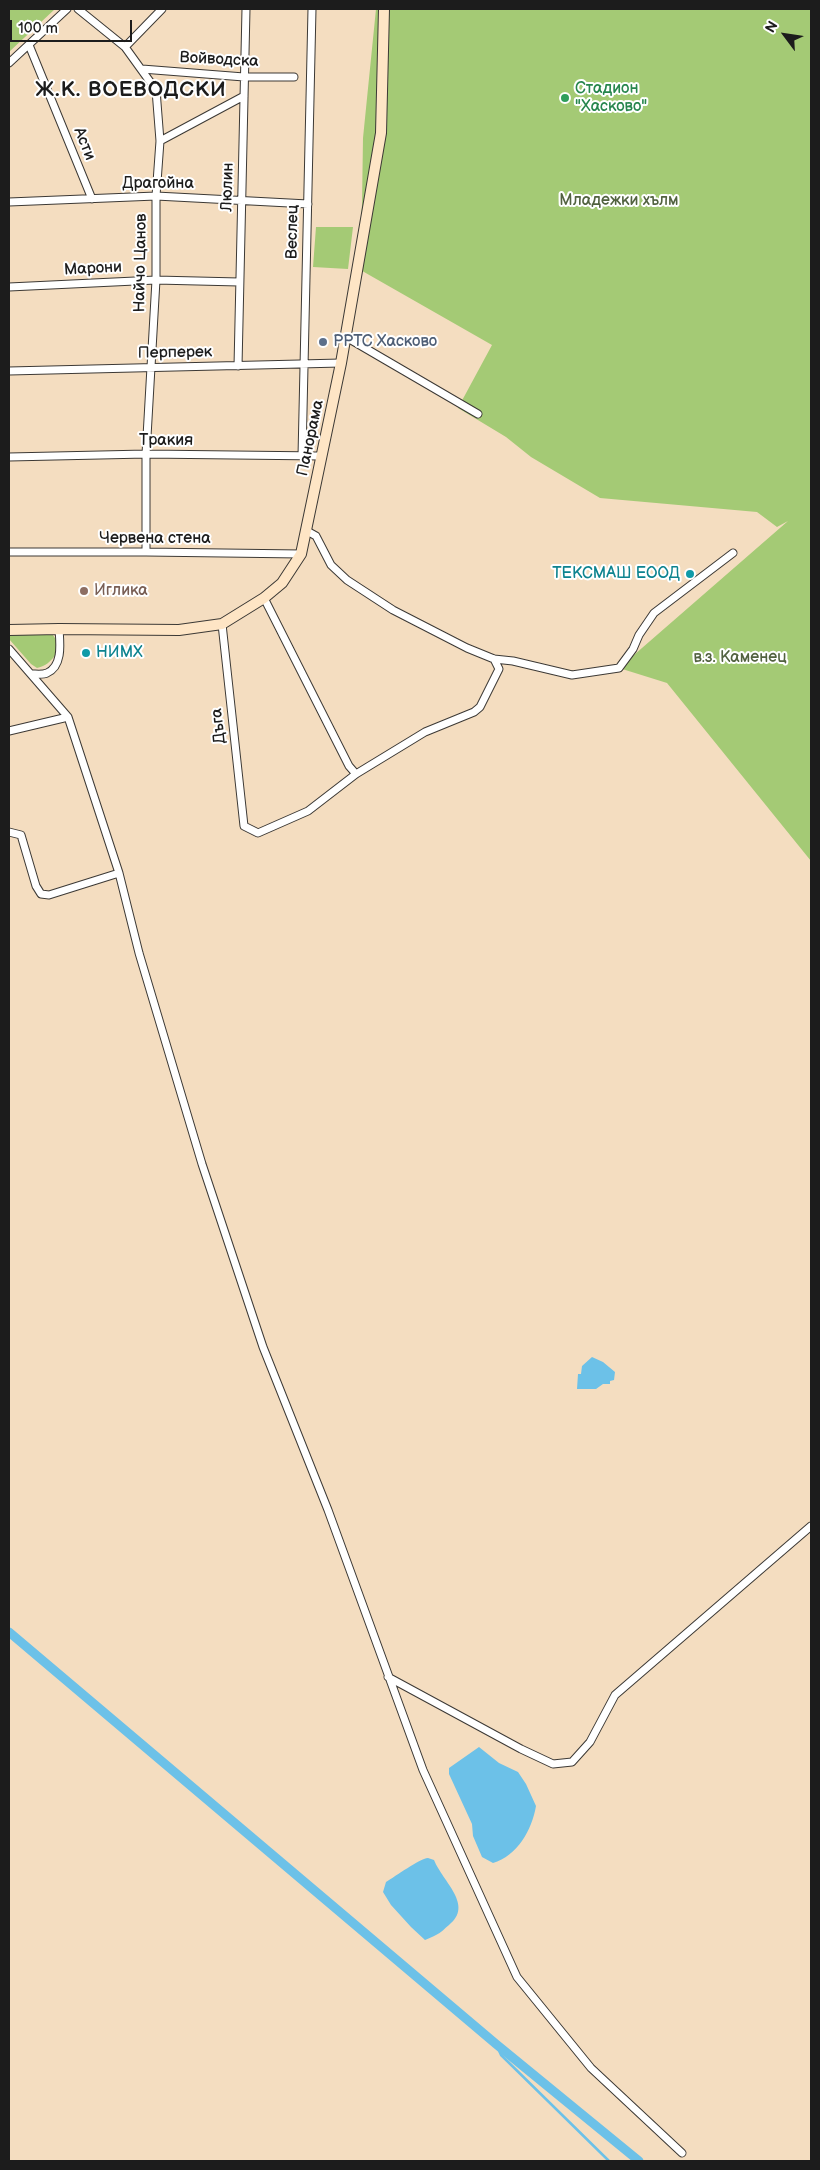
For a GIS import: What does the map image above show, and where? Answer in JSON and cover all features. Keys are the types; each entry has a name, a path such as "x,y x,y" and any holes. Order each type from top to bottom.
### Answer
{"street":[{"path":"9,63 67,9"},
{"name":"Найчо Цанов","path":"78,9 125,47 156,90 160,142 156,196 156,280 146,454 146,552"},
{"path":"125,47 162,9"},
{"name":"Люлин","path":"238,366 246,9"},
{"name":"Веслец","path":"302,456 312,9"},
{"name":"Панорама","path":"9,630 179,630 222,624 264,598 282,583 301,554 346,337 381,133 384,9"},
{"name":"Асти","path":"29,45 92,199"},
{"name":"Войводска","path":"142,69 244,77 294,77"},
{"path":"160,142 244,96"},
{"name":"Драгойна","path":"9,202 156,196 308,204"},
{"name":"Марони","path":"9,287 156,280 239,282"},
{"path":"346,337 478,414"},
{"name":"Перперек","path":"9,371 341,363"},
{"name":"Тракия","path":"9,457 146,454 322,456"},
{"path":"307,531 316,536 331,565 362,591 425,628 494,659 513,661 572,675 619,668 633,649 654,613 733,552"},
{"name":"Червена стена","path":"9,552 301,554"},
{"path":"264,598 349,766 356,774 425,732 474,712 480,707 499,669 494,659"},
{"name":"Дъга","path":"222,624 244,826 258,833 308,811 356,774"},
{"path":"31,674 47,673 56,665 60,651 59,629"},
{"path":"9,649 68,717 119,872 140,952 211,1192 263,1347 328,1510 423,1770 517,1977 591,2068 682,2153"},
{"path":"9,731 68,717"},
{"path":"9,832 21,835 36,886 41,894 49,895 119,872"},
{"path":"388,1677 553,1764 572,1762 590,1742 615,1696 811,1526"}],"green space":[{"path":"10,9 55,9 9,52"},
{"name":"Младежки хълм","path":"376,9 811,9 811,861 667,683 619,668 788,521 777,527 757,512 600,498 531,457 506,437 458,408 492,345 357,268 362,205 363,138"},
{"path":"316,227 353,227 348,269 313,267"},
{"path":"9,634 52,634 56,639 57,650 52,660 37,668 31,664 9,639"}],"water":[{"path":"592,1357 603,1362 615,1372 614,1380 610,1381 610,1384 603,1384 596,1389 577,1389 578,1374 581,1374 582,1366"},
{"path":"479,1747 499,1763 518,1772 536,1806 531,1824 522,1841 509,1855 493,1863 482,1857 473,1836 472,1824 449,1774 449,1768"},
{"path":"428,1858 434,1860 454,1893 458,1901 458,1910 456,1917 449,1925 438,1934 425,1940 391,1905 383,1892 386,1882 413,1864"}],"waterway":[{"path":"9,1632 496,2044 639,2161"},
{"path":"496,2044 501,2055 609,2161"}],"place":[{"name":"Стадион \"Хасково\"","path":"565,98"},
{"name":"РРТС Хасково","path":"323,342"},
{"name":"ТЕКСМАШ ЕООД","path":"690,574"},
{"name":"Иглика","path":"84,591"},
{"name":"НИМХ","path":"86,653"}],"district":[{"name":"Ж.К. ВОЕВОДСКИ","path":"131,91"}],"park label":[{"name":"в.з. Каменец","path":"740,658"}]}
